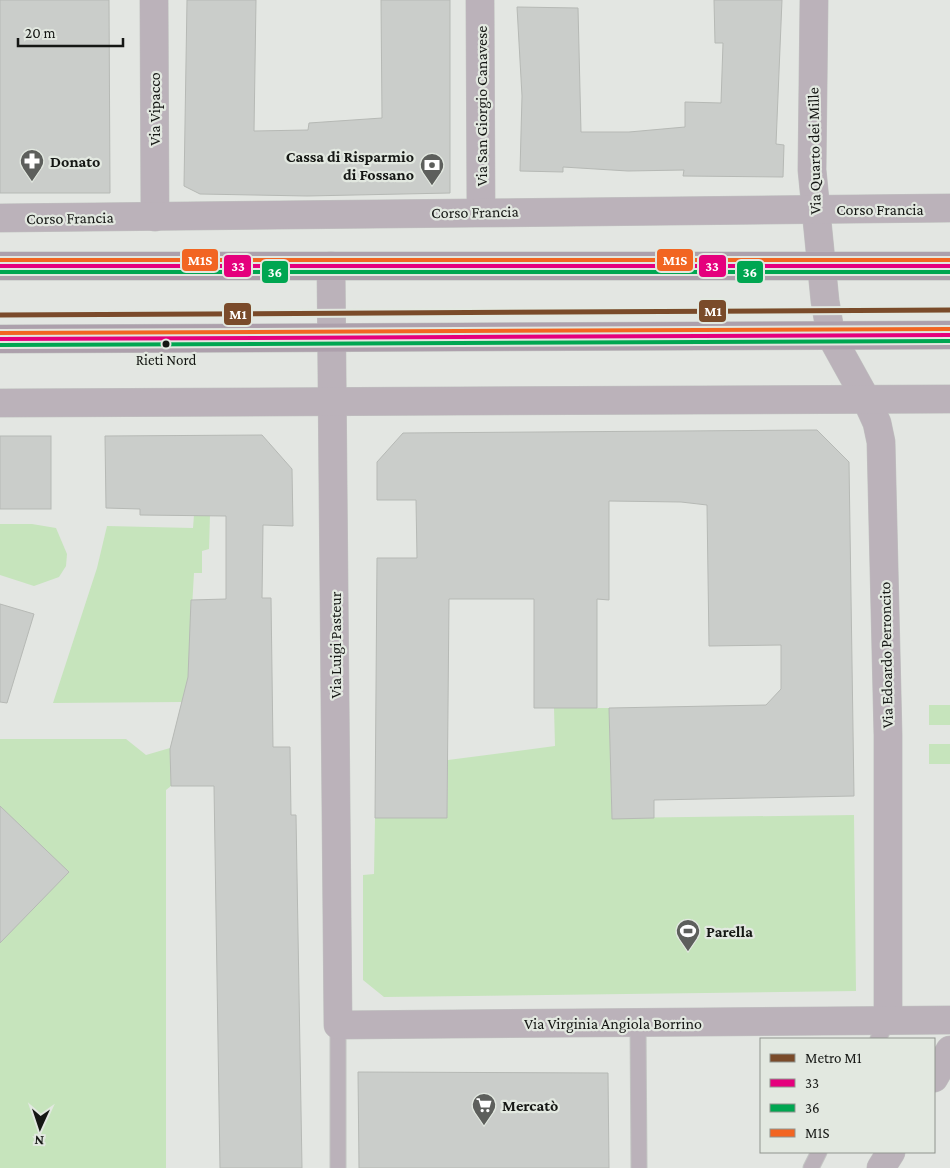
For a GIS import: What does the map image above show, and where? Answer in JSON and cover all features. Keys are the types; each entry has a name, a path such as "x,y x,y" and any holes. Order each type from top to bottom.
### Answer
{"main road":[{"path":"0,266 950,266"},
{"path":"0,339 950,336"}],"street":[{"name":"Via Vipacco","path":"154,0 155,217"},
{"name":"Via San Giorgio Canavese","path":"480,0 482,211"},
{"name":"Via Quarto dei Mille","path":"814,0 812,170 819,265 825,301"},
{"name":"Corso Francia","path":"0,218 482,211 950,208"},
{"name":"Via Luigi Pasteur","path":"332,266 338,1025"},
{"name":"Via Edoardo Perroncito","path":"825,301 831,336 868,401 881,442 888,726 883,1030"},
{"path":"0,403 772,399 950,400"},
{"name":"Via Virginia Angiola Borrino","path":"338,1025 638,1023 883,1030 950,1020"},
{"path":"935,1076 950,1050"},
{"path":"882,1168 890,1153"}],"lane":[{"path":"638,1023 639,1168"},
{"path":"338,1025 338,1168"},
{"path":"810,1168 818,1153"}],"green space":[{"path":"210,514 209,549 202,551 202,573 194,573 188,677 182,702 53,703 97,568 107,526 193,528 194,515"},
{"path":"0,524 32,524 56,528 67,554 66,566 59,577 34,586 0,575"},
{"path":"929,705 950,705 950,725 929,725"},
{"path":"554,708 609,708 612,818 854,815 856,991 384,997 363,980 363,875 374,874 375,818 447,818 448,760 555,746"},
{"path":"0,739 126,739 146,755 170,748 171,786 166,790 166,1168 0,1168"},
{"path":"929,744 950,744 950,764 929,764"}],"building":[{"path":"0,0 109,0 110,193 0,193"},
{"path":"187,0 256,0 254,131 308,130 309,123 382,118 381,0 450,0 450,193 307,196 200,194 184,186"},
{"path":"714,0 782,0 776,144 784,145 783,177 683,176 684,170 628,171 563,167 563,172 520,171 522,96 517,7 578,8 581,132 629,132 685,127 685,102 721,103 723,43 715,43"},
{"path":"817,430 849,462 854,796 654,800 654,818 612,819 609,708 766,705 781,689 781,645 709,646 707,505 681,502 609,501 609,600 597,599 597,708 534,708 534,599 449,599 447,818 375,818 377,558 417,558 416,500 377,500 377,462 403,433"},
{"path":"262,435 292,469 293,526 263,525 262,598 271,598 273,747 290,747 291,815 296,815 302,1168 220,1168 214,786 171,786 170,749 188,677 191,600 226,599 226,516 140,515 140,509 106,508 105,436"},
{"path":"0,436 51,436 51,509 0,509"},
{"path":"0,604 34,614 7,703 0,702"},
{"path":"0,806 69,872 0,943"},
{"name":"Mercatò","path":"358,1072 608,1073 609,1168 359,1168"}],"metro line":[{"name":"M1","path":"0,315 950,310"}],"transit line":[{"name":"M1S","path":"0,260 950,260"},
{"name":"33","path":"0,266 950,266"},
{"name":"36","path":"0,272 950,272"},
{"name":"M1S","path":"0,333 950,329"},
{"name":"33","path":"0,339 950,335"},
{"name":"36","path":"0,345 950,341"}],"place":[{"name":"Donato","path":"32,182"},
{"name":"Cassa di Risparmio di Fossano","path":"432,186"},
{"name":"Rieti Nord","path":"166,344"},
{"name":"Parella","path":"688,952"},
{"name":"Mercatò","path":"484,1126"}]}
